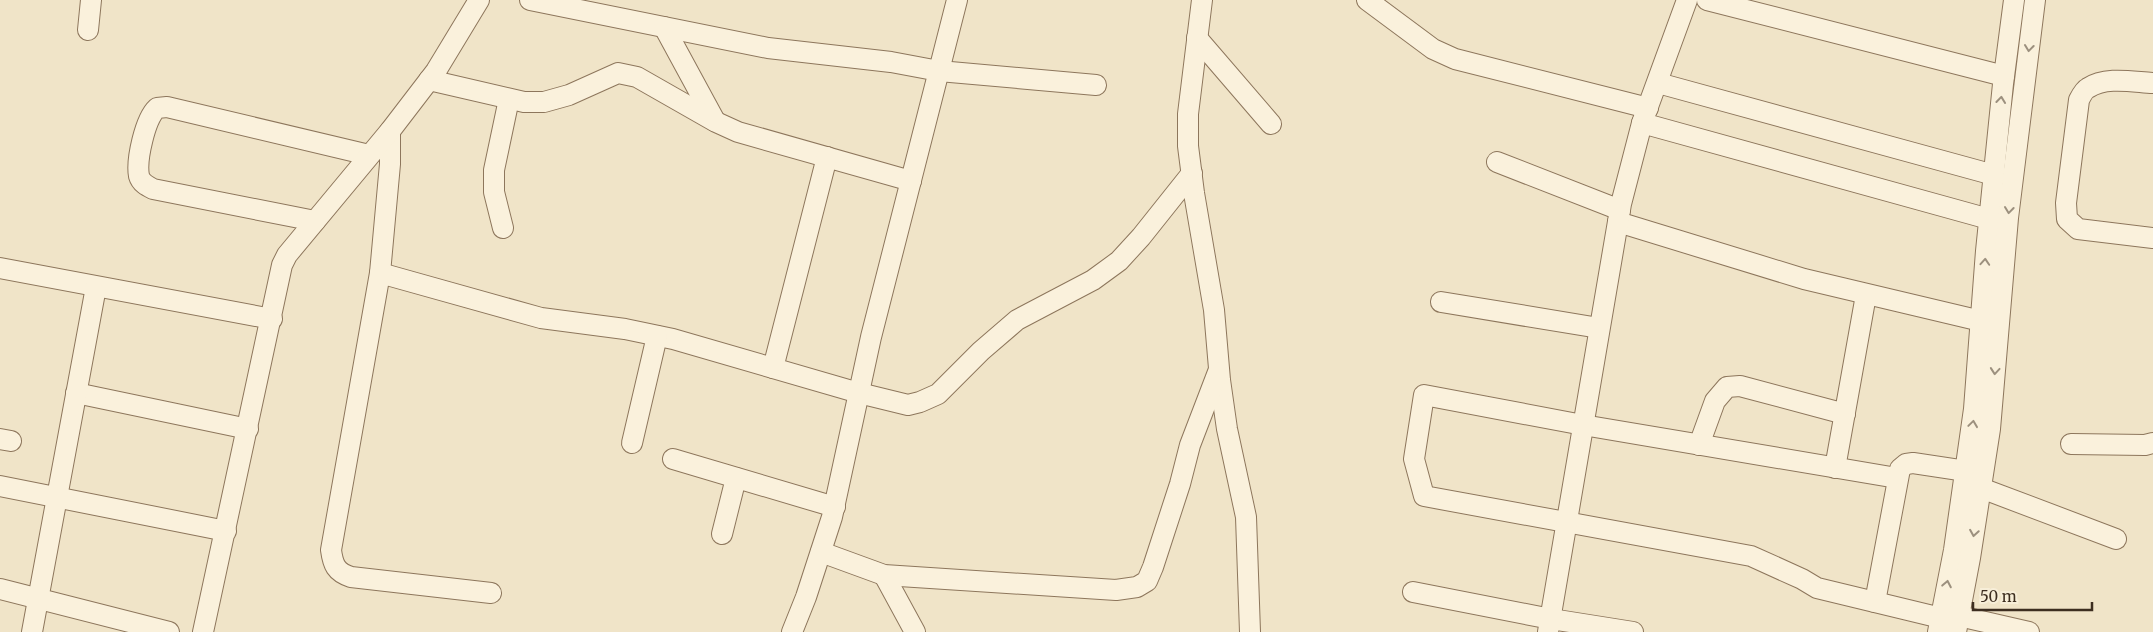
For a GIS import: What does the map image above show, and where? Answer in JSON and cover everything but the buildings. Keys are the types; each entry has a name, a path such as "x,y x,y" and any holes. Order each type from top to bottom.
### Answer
{"street":[{"path":"88,30 91,0"},
{"path":"203,632 272,319 282,265 287,255 314,221 390,131 429,80 479,0"},
{"path":"530,0 768,48 891,62 939,71 1096,85"},
{"path":"792,632 835,507 871,337 958,0"},
{"path":"1202,0 1188,114 1188,146 1214,310 1227,428 1246,517 1250,632"},
{"path":"1366,0 1434,49 1455,60 1989,219"},
{"path":"1549,625 1619,216 1645,116 1687,0"},
{"path":"1707,0 2004,76"},
{"path":"1948,624 1974,410 1989,219 2014,0"},
{"path":"1948,624 1981,488 1990,429 2008,218 2035,0"},
{"path":"664,27 716,122"},
{"path":"1197,38 1272,124"},
{"path":"429,80 524,102 544,102 569,95 618,73 637,76 716,122 738,132 911,180"},
{"path":"2153,83 2099,82 2087,88 2079,100 2066,203 2068,219 2078,229 2153,238"},
{"path":"1658,83 1994,175"},
{"path":"503,228 494,192 494,170 509,99"},
{"path":"314,221 153,189 144,184 139,177 139,164 147,122 152,113 157,108 167,107 369,155"},
{"path":"390,131 390,164 380,272 331,550 332,563 340,573 351,577 491,593"},
{"path":"773,368 826,157"},
{"path":"1497,162 1619,216 1804,279 1981,321"},
{"path":"380,272 541,318 625,329 657,336 908,405 938,394 981,351 1017,320 1093,280 1119,261 1141,238 1192,173"},
{"path":"0,268 272,319"},
{"path":"32,632 96,286"},
{"path":"1835,468 1866,295"},
{"path":"1441,302 1599,328"},
{"path":"632,443 657,336"},
{"path":"821,552 884,575 1116,590 1138,587 1146,580 1153,567 1180,484 1190,445 1219,369"},
{"path":"1699,445 1715,401 1727,387 1740,386 1844,414"},
{"path":"76,393 248,429"},
{"path":"1897,478 1424,396 1414,459 1424,496 1751,556 1802,579 1817,588 1875,602 1948,624 2029,632"},
{"path":"2071,444 2145,445 2153,443"},
{"path":"673,459 835,507"},
{"path":"1875,602 1900,468 1906,464 1913,463 1966,471"},
{"path":"722,534 736,478"},
{"path":"0,486 226,531"},
{"path":"1981,488 2116,539"},
{"path":"884,575 915,632"},
{"path":"0,589 170,632"},
{"path":"1412,592 1549,625 1633,632"}]}
